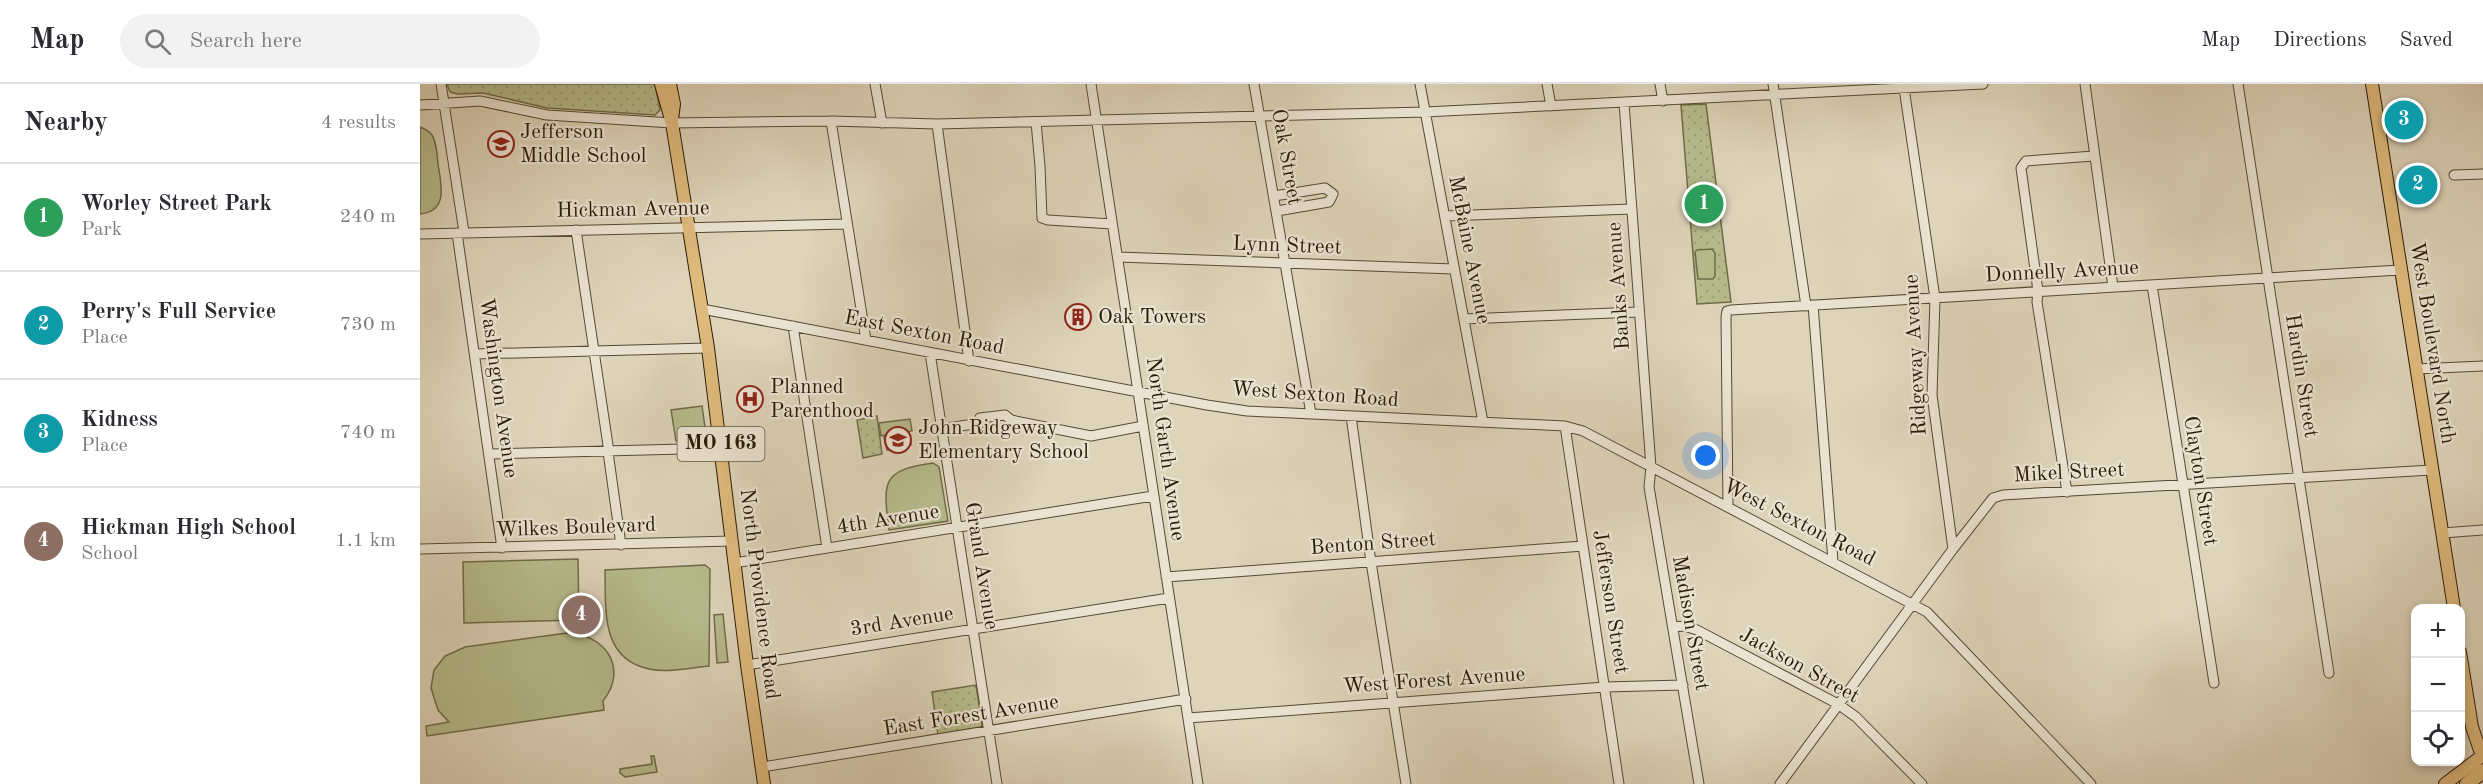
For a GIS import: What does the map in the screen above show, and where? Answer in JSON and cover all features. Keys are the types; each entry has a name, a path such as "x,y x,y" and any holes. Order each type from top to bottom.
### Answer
{"highway":[{"path":"2467,784 2483,771"}],"main road":[{"name":"North Providence Road","path":"660,84 672,123 708,348 764,784"},
{"name":"North Providence Road","path":"670,84 674,104 672,123"},
{"name":"West Boulevard North","path":"2372,84 2453,604"},
{"path":"2445,784 2483,756 2472,727 2461,658"}],"street":[{"name":"Washington Avenue","path":"441,84 502,548"},
{"path":"875,84 882,123"},
{"name":"North Garth Avenue","path":"1091,84 1198,784"},
{"name":"Oak Street","path":"1254,84 1311,414"},
{"name":"McBaine Avenue","path":"1420,84 1483,422"},
{"path":"1547,84 1551,106"},
{"path":"1660,84 1663,101"},
{"path":"1773,84 1809,305 1833,561"},
{"path":"420,105 480,101 547,115 672,123 1097,122 1425,112 1775,95 1886,86 1904,88 1983,84"},
{"path":"2085,84 2113,287"},
{"name":"Hardin Street","path":"2238,84 2329,673"},
{"name":"Ridgeway Avenue","path":"1904,88 1935,298 1932,395 1953,549"},
{"name":"Banks Avenue","path":"1624,103 1651,467"},
{"path":"831,121 866,340"},
{"path":"1035,122 1042,218 1112,224"},
{"path":"938,124 969,361"},
{"path":"2067,492 2037,302 2038,291 2021,168 2026,161 2094,156"},
{"path":"2454,175 2483,174"},
{"path":"1274,196 1325,188 1333,194 1329,202 1277,211"},
{"path":"1445,216 1632,209"},
{"name":"Hickman Avenue","path":"420,234 847,224"},
{"path":"576,230 621,545"},
{"name":"Lynn Street","path":"1118,257 1454,269"},
{"name":"Donnelly Avenue","path":"1728,507 1727,311 2400,270"},
{"name":"Clayton Street","path":"2152,285 2214,684"},
{"name":"East Sexton Road","path":"702,309 1139,394"},
{"path":"1464,319 1640,312"},
{"path":"793,326 827,548"},
{"path":"475,354 708,348"},
{"name":"Grand Avenue","path":"930,353 997,784"},
{"path":"2416,369 2483,366"},
{"name":"West Sexton Road","path":"1139,394 1239,410 1565,426 1583,431 1927,612 2091,784"},
{"path":"941,429 981,423 980,418 1005,415 1011,420 1092,436 1143,426"},
{"path":"1351,416 1371,562 1406,784"},
{"name":"Jefferson Street","path":"1565,426 1619,784"},
{"path":"490,454 722,448"},
{"name":"Madison Street","path":"1651,467 1649,487 1699,784"},
{"name":"Mikel Street","path":"1780,784 1993,498 2003,495 2432,470"},
{"name":"4th Avenue","path":"734,563 1153,496"},
{"path":"2442,533 2483,530"},
{"name":"Wilkes Boulevard","path":"420,549 732,541"},
{"name":"Benton Street","path":"1166,577 1583,546"},
{"name":"3rd Avenue","path":"747,665 1169,598"},
{"name":"Jackson Street","path":"1672,627 1684,626 1697,630 1838,704 1856,717 1917,783"},
{"name":"West Forest Avenue","path":"1188,718 1605,687 1683,685"},
{"name":"East Forest Avenue","path":"762,767 1186,699"}],"green space":[{"path":"447,84 655,84 660,110 655,115 547,108 483,93 457,94 450,92"},
{"path":"1706,104 1731,302 1697,304 1681,105"},
{"path":"420,127 430,132 435,142 441,195 435,208 420,214"},
{"path":"1712,249 1715,253 1715,276 1713,279 1698,279 1695,252"},
{"path":"702,406 707,441 676,441 671,410"},
{"path":"877,416 882,454 863,458 857,420"},
{"path":"910,419 912,431 881,436 879,423"},
{"path":"909,433 911,445 887,450 884,437"},
{"path":"933,463 939,467 948,521 889,530 886,500 889,481 903,470"},
{"path":"578,559 579,620 464,623 463,562"},
{"path":"705,565 710,569 709,666 656,670 633,663 622,655 614,644 606,616 605,570"},
{"path":"723,614 728,662 717,663 714,615"},
{"path":"567,633 592,639 609,655 614,677 603,701 604,710 427,736 426,726 449,722 438,710 431,688 434,670 445,656 465,647"},
{"path":"976,685 981,728 938,735 932,692"},
{"path":"651,756 654,756 657,772 625,777 620,773 620,769 652,764"}],"place":[{"name":"Kidness","path":"2404,120"},
{"name":"Jefferson Middle School","path":"501,144"},
{"name":"Perry's Full Service","path":"2418,185"},
{"name":"Worley Street Park","path":"1704,204"},
{"name":"Oak Towers","path":"1078,317"},
{"name":"Planned Parenthood","path":"750,399"},
{"name":"John Ridgeway Elementary School","path":"898,440"},
{"name":"Hickman High School","path":"581,615"}]}
